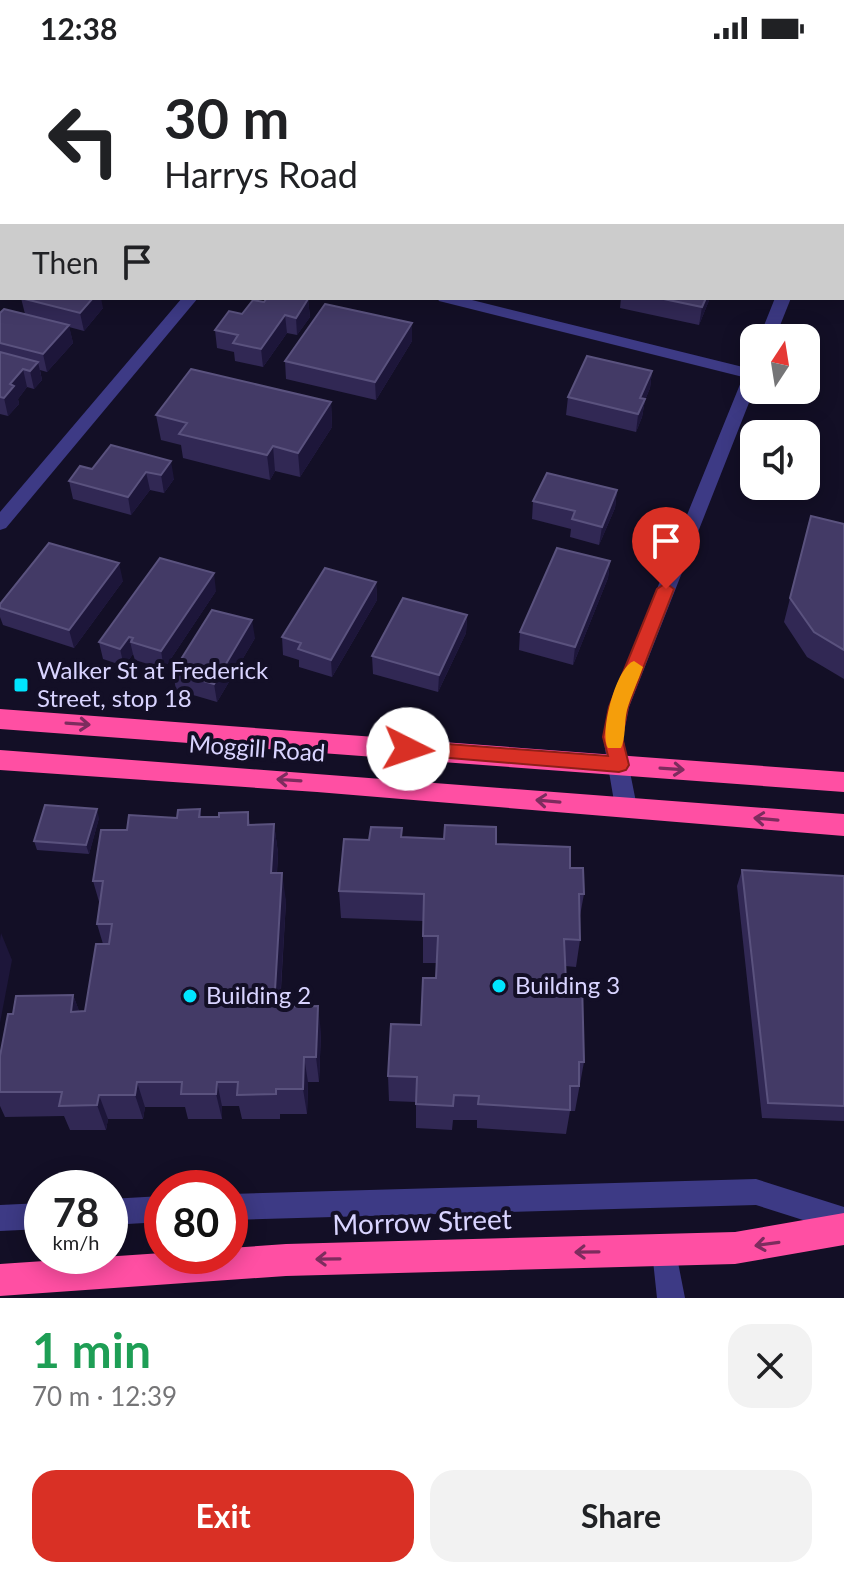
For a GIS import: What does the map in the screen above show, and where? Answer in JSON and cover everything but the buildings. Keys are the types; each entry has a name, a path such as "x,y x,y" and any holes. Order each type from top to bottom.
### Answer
{"highway":[{"name":"Moggill Road","path":"0,719 844,782"},
{"name":"Moggill Road","path":"0,760 844,825"},
{"name":"Morrow Street","path":"0,1280 271,1260 665,1251 761,1245 844,1229"}],"street":[{"path":"0,524 188,300"},
{"path":"453,300 740,369"},
{"path":"773,324 782,300"},
{"path":"626,807 613,737 619,707 740,404"},
{"path":"248,1206 756,1192 844,1220"},
{"path":"0,1218 24,1217"},
{"path":"665,1251 671,1298"}],"slow traffic":[{"path":"614,743 613,731 619,707 634,667"}],"place":[{"name":"Walker St at Frederick Street, stop 18","path":"21,685"},
{"name":"Building 3","path":"499,986"},
{"name":"Building 2","path":"190,996"}],"route":[{"path":"408,749 619,765 613,737 619,707 666,589"}]}
